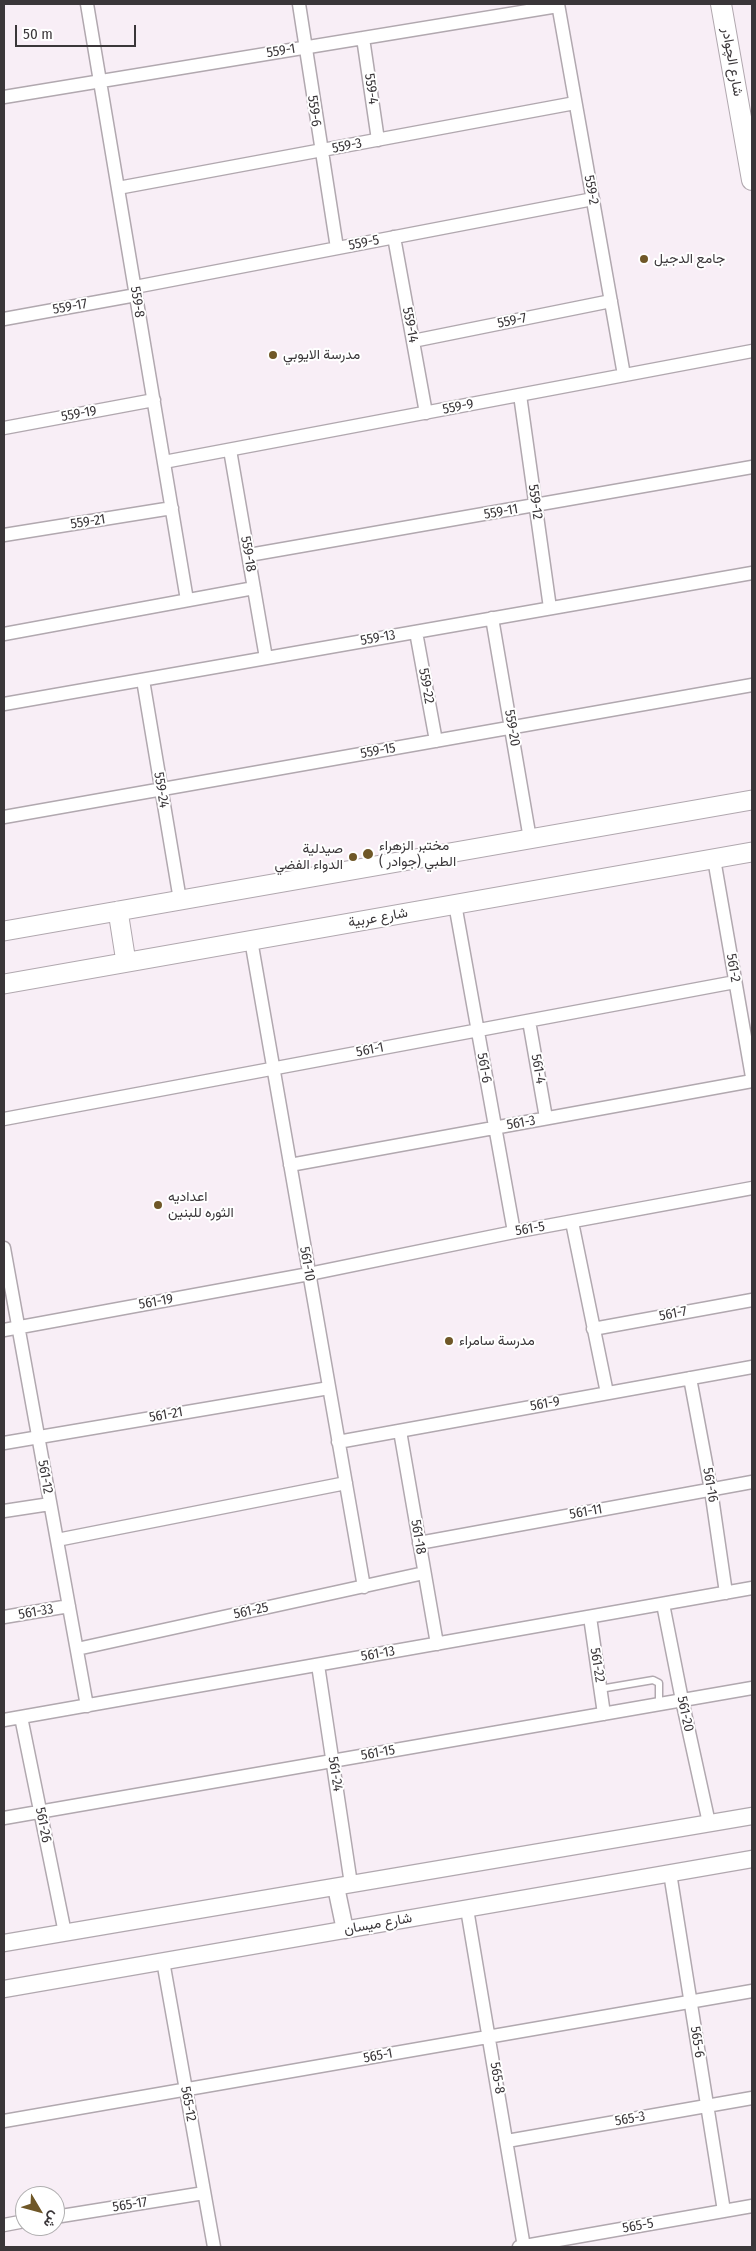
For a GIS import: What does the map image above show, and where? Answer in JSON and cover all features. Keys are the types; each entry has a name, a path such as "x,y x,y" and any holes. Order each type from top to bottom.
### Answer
{"main road":[{"name":"شارع الچوادر","path":"721,4 752,180"},
{"path":"4,931 752,800"},
{"name":"شارع عربية","path":"4,984 752,852"},
{"path":"118,911 126,962"}],"street":[{"name":"559-8","path":"87,4 188,600"},
{"name":"559-6","path":"298,4 337,248"},
{"name":"559-1","path":"4,97 558,5"},
{"name":"559-2","path":"558,5 624,375"},
{"name":"559-4","path":"363,38 378,140"},
{"name":"559-3","path":"118,188 576,103"},
{"name":"559-5","path":"136,291 337,248 593,199"},
{"name":"559-14","path":"394,237 426,413"},
{"name":"559-17","path":"4,319 136,291"},
{"name":"559-7","path":"413,341 611,301"},
{"name":"559-9","path":"164,462 752,351"},
{"name":"559-12","path":"520,395 550,608"},
{"name":"559-19","path":"4,428 154,400"},
{"name":"559-18","path":"230,450 266,658"},
{"name":"559-11","path":"249,555 752,467"},
{"name":"559-21","path":"4,535 172,508"},
{"name":"559-13","path":"4,704 752,573"},
{"path":"4,634 254,588"},
{"name":"559-20","path":"492,618 530,839"},
{"name":"559-22","path":"416,632 436,741"},
{"name":"559-24","path":"143,680 180,900"},
{"name":"559-15","path":"4,817 752,685"},
{"name":"561-2","path":"714,859 752,1077"},
{"name":"561-6","path":"455,904 514,1232"},
{"name":"561-10","path":"251,940 364,1587"},
{"name":"561-1","path":"4,1119 735,982"},
{"name":"561-4","path":"529,1021 546,1118"},
{"name":"561-3","path":"290,1164 752,1081"},
{"name":"561-5","path":"309,1274 514,1232 752,1188"},
{"path":"572,1222 607,1394"},
{"name":"561-12","path":"4,1248 87,1706"},
{"name":"561-19","path":"4,1330 309,1274"},
{"name":"561-7","path":"594,1329 752,1300"},
{"name":"561-9","path":"338,1442 752,1367"},
{"name":"561-16","path":"690,1378 711,1490 726,1593"},
{"name":"561-21","path":"4,1443 329,1388"},
{"name":"561-18","path":"400,1430 436,1644"},
{"name":"561-11","path":"419,1543 752,1482"},
{"path":"57,1540 346,1483"},
{"path":"4,1511 50,1504"},
{"name":"561-25","path":"77,1649 424,1573"},
{"name":"561-13","path":"4,1720 752,1588"},
{"name":"561-20","path":"663,1604 709,1823"},
{"name":"561-33","path":"4,1617 69,1606"},
{"name":"561-22","path":"590,1617 604,1714"},
{"name":"561-24","path":"318,1665 332,1761 344,1885"},
{"name":"561-15","path":"4,1818 752,1688"},
{"name":"561-26","path":"21,1717 65,1932"},
{"path":"4,1943 752,1816"},
{"name":"شارع ميسان","path":"4,1989 752,1859"},
{"name":"565-6","path":"670,1873 724,2211"},
{"path":"344,1885 345,1930"},
{"name":"565-8","path":"467,1908 508,2141 522,2247"},
{"name":"565-12","path":"163,1962 214,2247"},
{"name":"565-1","path":"4,2121 752,1991"},
{"name":"565-3","path":"508,2141 752,2098"},
{"name":"565-17","path":"65,2215 204,2193"},
{"name":"565-5","path":"522,2247 752,2206"}],"lane":[{"path":"600,1689 653,1680 659,1683 659,1704"}],"place":[{"name":"جامع الدجيل","path":"644,259"},
{"name":"مدرسة الايوبي","path":"273,355"},
{"name":"مختبر الزهراء الطبي (جوادر )","path":"368,854"},
{"name":"صيدلية الدواء الفضي","path":"353,857"},
{"name":"اعداديه الثوره للبنين","path":"158,1205"},
{"name":"مدرسة سامراء","path":"449,1341"}]}
